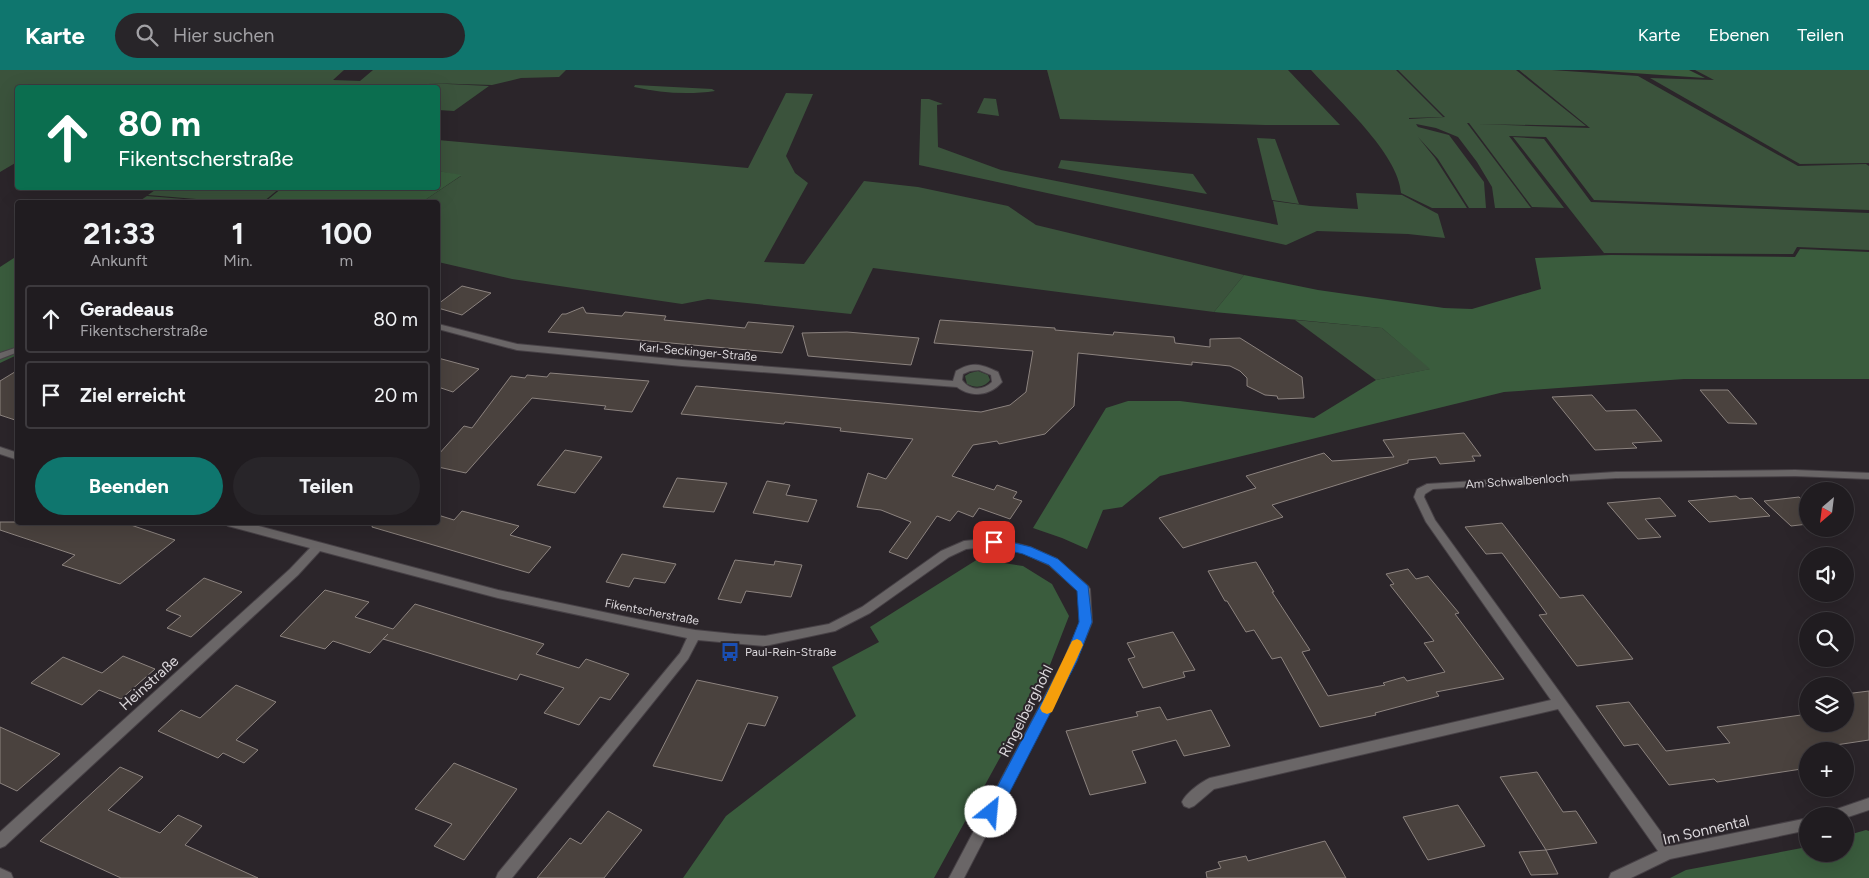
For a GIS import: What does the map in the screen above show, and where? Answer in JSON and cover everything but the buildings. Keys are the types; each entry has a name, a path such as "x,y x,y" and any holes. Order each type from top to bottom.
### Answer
{"street":[{"name":"Karl-Seckinger-Straße","path":"440,328 517,347 682,363 959,384"},
{"path":"0,356 15,350"},
{"path":"0,450 15,456"},
{"name":"Am Schwalbenloch","path":"1668,853 1431,522 1420,497 1426,488 1616,474 1796,473 1869,476"},
{"name":"Fikentscherstraße","path":"239,525 498,594 695,635 765,641 831,628 866,610 944,554 964,545 994,542 1026,550 1053,562"},
{"name":"Heinstraße","path":"0,841 294,572 318,547"},
{"name":"Ringelberghohl","path":"956,878 1045,712 1070,661 1086,622 1084,589 1053,562"},
{"path":"503,878 684,656 695,635"},
{"path":"1189,802 1210,784 1559,703"},
{"path":"1854,809 1869,804"},
{"name":"Im Sonnental","path":"1616,878 1668,853 1799,826"},
{"path":"0,875 6,878"}],"green space":[{"path":"0,70 344,70 333,80 360,81 373,70 566,70 559,77 521,78 492,85 427,83 489,86 454,111 440,110 440,85 15,85 15,163 0,172"},
{"path":"1047,70 1288,70 1340,125 1265,125 1060,119"},
{"path":"1311,70 1396,70 1443,117 1409,119 1445,117 1398,70 1516,70 1586,126 1478,124 1590,128 1519,70 1552,70 1638,76 1798,166 1866,164 1869,166 1869,210 1594,200 1546,137 1509,136 1564,208 1532,207 1469,123 1467,123 1531,208 1495,208 1492,187 1477,162 1458,137 1436,128 1416,124 1418,127 1449,135 1484,182 1486,208 1469,208 1438,159 1418,137 1435,158 1467,208 1432,208 1401,193 1398,178 1390,161 1365,128"},
{"path":"1589,70 1689,70 1705,78"},
{"path":"1695,70 1869,70 1869,163 1800,164 1650,78 1714,80"},
{"path":"635,85 712,89 715,91 674,93 634,87"},
{"path":"786,93 813,94 786,156 795,173 808,183 764,262 804,264 864,181 918,187 1008,206 1036,225 1244,275 1214,312 873,268 851,314 708,299 682,304 512,279 440,262 440,200 425,200 461,176 440,171 440,140 748,168"},
{"path":"984,98 996,99 999,116 977,113"},
{"path":"921,99 929,99 943,104 937,105 938,147 1001,170 1278,225 1273,201 1310,206 1358,209 1356,193 1402,195 1438,214 1445,238 1408,234 1317,231 1286,245 919,165"},
{"path":"1513,137 1544,139 1591,202 1869,213 1869,250 1797,247 1793,254 1604,253"},
{"path":"1257,138 1275,139 1299,204 1272,200"},
{"path":"1061,160 1193,174 1207,194 1058,168"},
{"path":"440,171 462,175 440,190"},
{"path":"155,190 278,190 265,200 208,200 148,195"},
{"path":"280,190 440,190 425,200 267,200"},
{"path":"147,196 196,200 141,200"},
{"path":"1800,249 1869,252 1869,379 1684,379 1504,392 1160,476 1122,507 1103,510 1087,549 1033,528 1106,408 1128,401 1180,401 1314,418 1376,380 1430,369 1382,328 1214,312 1244,275 1318,290 1444,308 1472,309 1541,289 1535,258 1611,255 1795,257"},
{"path":"15,257 15,356 0,363 0,267"},
{"path":"1295,320 1382,328 1431,369 1376,380"},
{"path":"978,371 988,375 990,380 985,385 973,386 967,384 965,376"},
{"path":"978,559 1023,566 1052,584 1069,616 1048,670 934,878 683,878 726,816 856,716 832,667 879,642 870,627"},
{"path":"1869,831 1869,878 1670,878 1686,870 1799,849 1799,862 1854,862 1854,833"}],"slow traffic":[{"path":"1047,708 1077,645"}],"place":[{"name":"Paul-Rein-Straße","path":"730,652"}],"route":[{"path":"991,812 1045,712 1070,661 1086,622 1084,589 1053,562 1026,550 994,542"}]}
